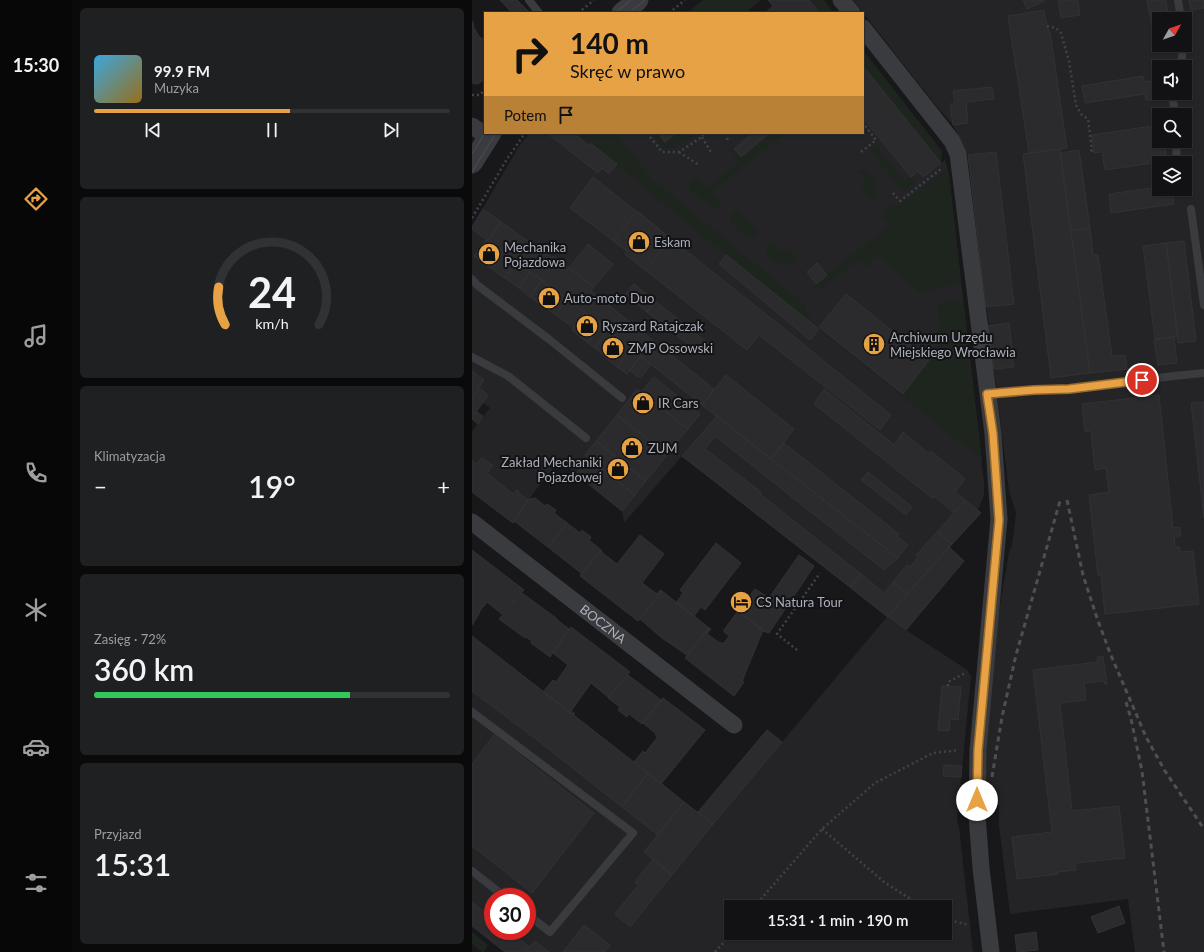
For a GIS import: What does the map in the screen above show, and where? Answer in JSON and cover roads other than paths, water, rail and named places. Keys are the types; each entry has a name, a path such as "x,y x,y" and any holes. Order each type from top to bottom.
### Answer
{"street":[{"path":"623,12 638,0"},
{"path":"841,0 851,12"},
{"path":"864,29 952,141 958,154 993,434 999,520 978,750 977,815 987,925 992,952"},
{"path":"472,163 483,132"},
{"name":"BOCZNA","path":"472,522 734,726"}],"lane":[{"path":"528,0 538,12"},
{"path":"1178,0 1180,12"},
{"path":"1191,209 1204,305"},
{"path":"472,279 476,285 550,340 622,398"},
{"path":"472,357 508,376 586,438"},
{"path":"987,394 1069,389 1204,373"},
{"path":"472,712 633,833 550,932 536,921"},
{"path":"472,871 494,888"}],"tram line":[{"path":"616,12 631,0"},
{"path":"630,12 645,0"},
{"path":"472,154 484,134"},
{"path":"472,172 495,134"}],"railway":[{"path":"1067,500 1083,575 1110,653 1146,737 1165,771 1204,829"},
{"path":"992,777 1002,717 1016,655 1060,501"},
{"path":"1126,702 1142,771 1164,952"}],"place":[{"name":"Eskam","path":"639,242"},
{"name":"Mechanika Pojazdowa","path":"489,254"},
{"name":"Auto-moto Duo","path":"549,298"},
{"name":"Ryszard Ratajczak","path":"587,326"},
{"name":"Archiwum Urzędu Miejskiego Wrocławia","path":"874,344"},
{"name":"ZMP Ossowski","path":"613,348"},
{"name":"IR Cars","path":"643,403"},
{"name":"ZUM","path":"632,448"},
{"name":"Zakład Mechaniki Pojazdowej","path":"618,469"},
{"name":"CS Natura Tour","path":"741,602"}]}
